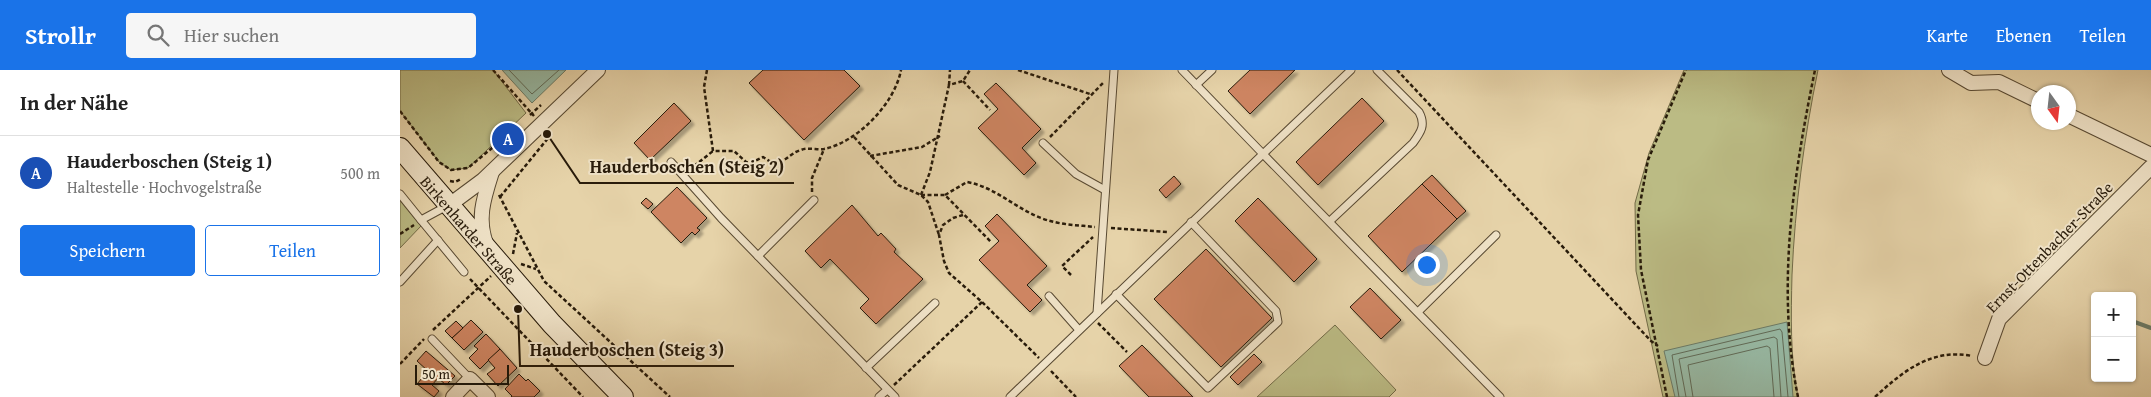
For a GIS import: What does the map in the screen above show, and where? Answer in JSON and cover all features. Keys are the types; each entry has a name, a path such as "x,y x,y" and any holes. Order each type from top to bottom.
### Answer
{"main road":[{"name":"Birkenharder Straße","path":"400,148 448,206 552,324 623,397"}],"street":[{"path":"448,206 493,170 598,70"},
{"path":"1949,70 1972,83 1999,82 2031,98"},
{"path":"2076,119 2151,155"},
{"name":"Ernst-Ottenbacher-Straße","path":"1985,358 1998,319 2151,168"},
{"path":"490,253 482,234 482,204 493,170"},
{"path":"453,397 470,379 488,397"}],"lane":[{"path":"1182,70 1500,397"},
{"path":"1196,84 1212,70"},
{"path":"1010,397 1350,70"},
{"path":"1330,221 1413,143 1422,130 1423,120 1419,112 1377,70"},
{"path":"1095,315 1103,227 1112,71"},
{"path":"1043,144 1076,174 1105,190"},
{"path":"671,162 758,256 895,397"},
{"path":"400,194 464,272"},
{"path":"758,256 814,200"},
{"path":"421,220 448,206"},
{"path":"1116,294 1208,388 1271,329 1278,322 1276,311 1191,222"},
{"path":"1418,312 1496,235"},
{"path":"400,282 438,240"},
{"path":"1049,296 1079,330"},
{"path":"866,368 935,303"},
{"path":"432,339 470,379"},
{"path":"880,397 887,390"}],"path":[{"path":"493,70 532,113 530,115"},
{"path":"707,70 704,87 713,151"},
{"path":"684,176 695,163 713,151 734,151 746,162 751,163 763,157 774,164 782,163 801,150 824,149 854,137 889,101 898,84 901,70"},
{"path":"921,195 930,172 940,136 950,70"},
{"path":"949,86 963,81 970,70"},
{"path":"1018,70 1090,94"},
{"path":"1397,70 1644,334 1658,346"},
{"path":"1667,397 1659,366 1658,346 1641,270 1638,215 1648,160 1686,70"},
{"path":"1798,397 1789,315 1791,218 1799,152 1815,70"},
{"path":"1043,144 1112,71"},
{"path":"963,81 990,110"},
{"path":"400,111 439,162 451,170 468,168 504,138"},
{"path":"500,197 558,127"},
{"path":"870,156 922,147 940,136"},
{"path":"854,137 898,185 921,195 928,202 949,273 1045,363 1076,397"},
{"path":"814,200 812,178 824,149"},
{"path":"468,168 473,172"},
{"path":"921,195 945,194 967,182 983,185 1040,218 1059,224 1168,232 1176,237"},
{"path":"488,185 500,197 544,281 670,397"},
{"path":"945,194 963,215 991,242"},
{"path":"939,235 944,225 952,218 963,215"},
{"path":"400,234 421,220"},
{"path":"1071,275 1062,266 1103,227"},
{"path":"511,261 517,232"},
{"path":"464,272 583,397"},
{"path":"400,364 478,287"},
{"path":"887,390 902,379 982,302"},
{"path":"1095,315 1127,352"},
{"path":"1875,397 1899,374 1913,365 1956,353 1985,358"}],"green space":[{"path":"400,70 493,70 526,113 468,168 451,170 439,162 400,111"},
{"path":"1684,70 1818,70 1808,121 1793,249 1792,336 1798,397 1663,397 1636,271 1635,203 1649,153"},
{"path":"400,200 421,226 400,248"},
{"path":"1335,325 1396,390 1389,397 1257,397"}],"water":[{"path":"502,70 566,70 532,103"},
{"path":"1787,322 1793,397 1675,397 1664,351"}],"building":[{"path":"763,70 844,70 860,86 804,140 749,83"},
{"path":"1250,70 1295,70 1250,114 1228,91"},
{"path":"996,83 1041,129 1022,148 1036,163 1024,175 978,128 998,109 984,94"},
{"path":"1362,98 1384,121 1318,185 1296,162"},
{"path":"674,103 691,121 650,160 634,143"},
{"path":"1432,175 1466,211 1457,219 1422,184"},
{"path":"1174,176 1181,184 1166,198 1159,190"},
{"path":"1422,184 1457,219 1402,272 1368,236"},
{"path":"677,187 707,218 697,228 700,230 695,235 692,232 681,243 651,212"},
{"path":"646,198 653,204 648,209 641,203"},
{"path":"1258,198 1317,259 1294,282 1235,221"},
{"path":"852,205 878,236 881,233 896,249 894,252 923,279 876,324 860,308 869,299 830,259 821,268 805,251"},
{"path":"997,214 1047,266 1027,285 1042,300 1030,312 979,260 999,241 985,226"},
{"path":"1206,249 1272,318 1221,367 1154,299"},
{"path":"1370,288 1401,320 1381,339 1350,307"},
{"path":"471,320 483,332 464,350 452,338"},
{"path":"456,321 463,328 452,338 445,331"},
{"path":"486,334 500,349 480,369 469,358 478,349 474,346"},
{"path":"1142,345 1193,397 1149,397 1119,366"},
{"path":"500,349 517,368 498,386 487,374 495,368 488,360"},
{"path":"426,351 455,376 446,385 438,378 432,385 439,391 434,397 417,384 428,371 417,361"},
{"path":"1254,354 1262,362 1238,385 1230,377"},
{"path":"519,374 526,381 528,379 540,391 534,397 511,397 505,389"}],"waterway":[{"path":"2136,322 2151,328"}],"place":[{"name":"Hauderboschen (Steig 2)","path":"547,134"},
{"name":"Hauderboschen (Steig 1)","path":"508,139"},
{"name":"Hauderboschen (Steig 3)","path":"518,309"}]}
